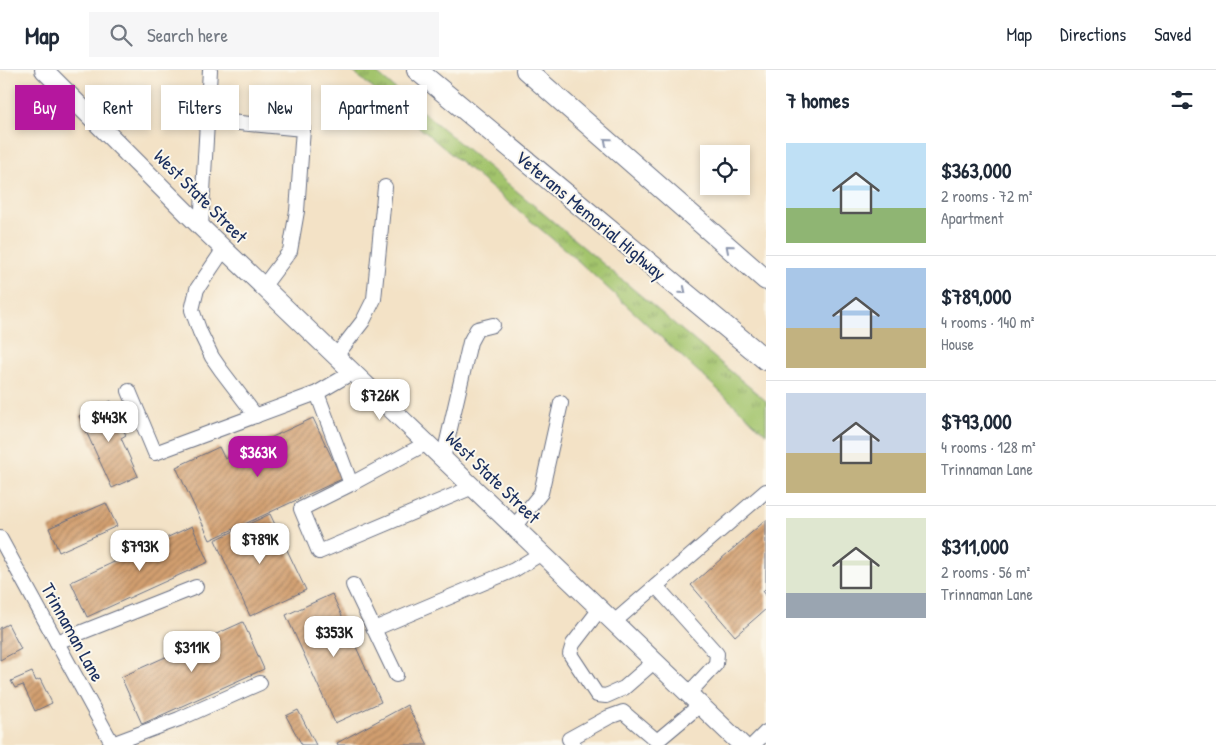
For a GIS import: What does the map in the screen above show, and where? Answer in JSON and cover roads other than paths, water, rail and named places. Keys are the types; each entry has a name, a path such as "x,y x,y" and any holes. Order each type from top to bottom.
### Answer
{"highway":[{"name":"Veterans Memorial Highway","path":"417,70 766,360"},
{"path":"526,70 766,280"}],"main road":[{"name":"West State Street","path":"44,70 201,227 743,744"}],"street":[{"path":"209,85 210,70"},
{"path":"239,123 303,129 297,211 290,251 264,287"},
{"path":"201,227 207,130"},
{"path":"336,356 364,321 374,300 385,188"},
{"path":"224,249 197,289 192,310 200,332 216,363 256,416"},
{"path":"443,459 470,342 477,329 492,325"},
{"path":"130,390 155,452 317,393 353,372"},
{"path":"317,393 351,484"},
{"path":"514,527 540,493 561,403"},
{"path":"427,443 301,509 318,552 472,487"},
{"path":"614,622 766,492"},
{"name":"Trinnaman Lane","path":"0,538 112,744"},
{"path":"374,629 514,570 542,553"},
{"path":"353,585 396,675"},
{"path":"574,745 569,738 609,717 623,712 659,743 694,699 716,664 716,654 656,586"},
{"path":"57,642 196,587"},
{"path":"600,609 572,644 570,654 598,695 606,696 624,688 655,661"},
{"path":"112,744 179,719 260,683"},
{"path":"743,744 766,732"}]}
